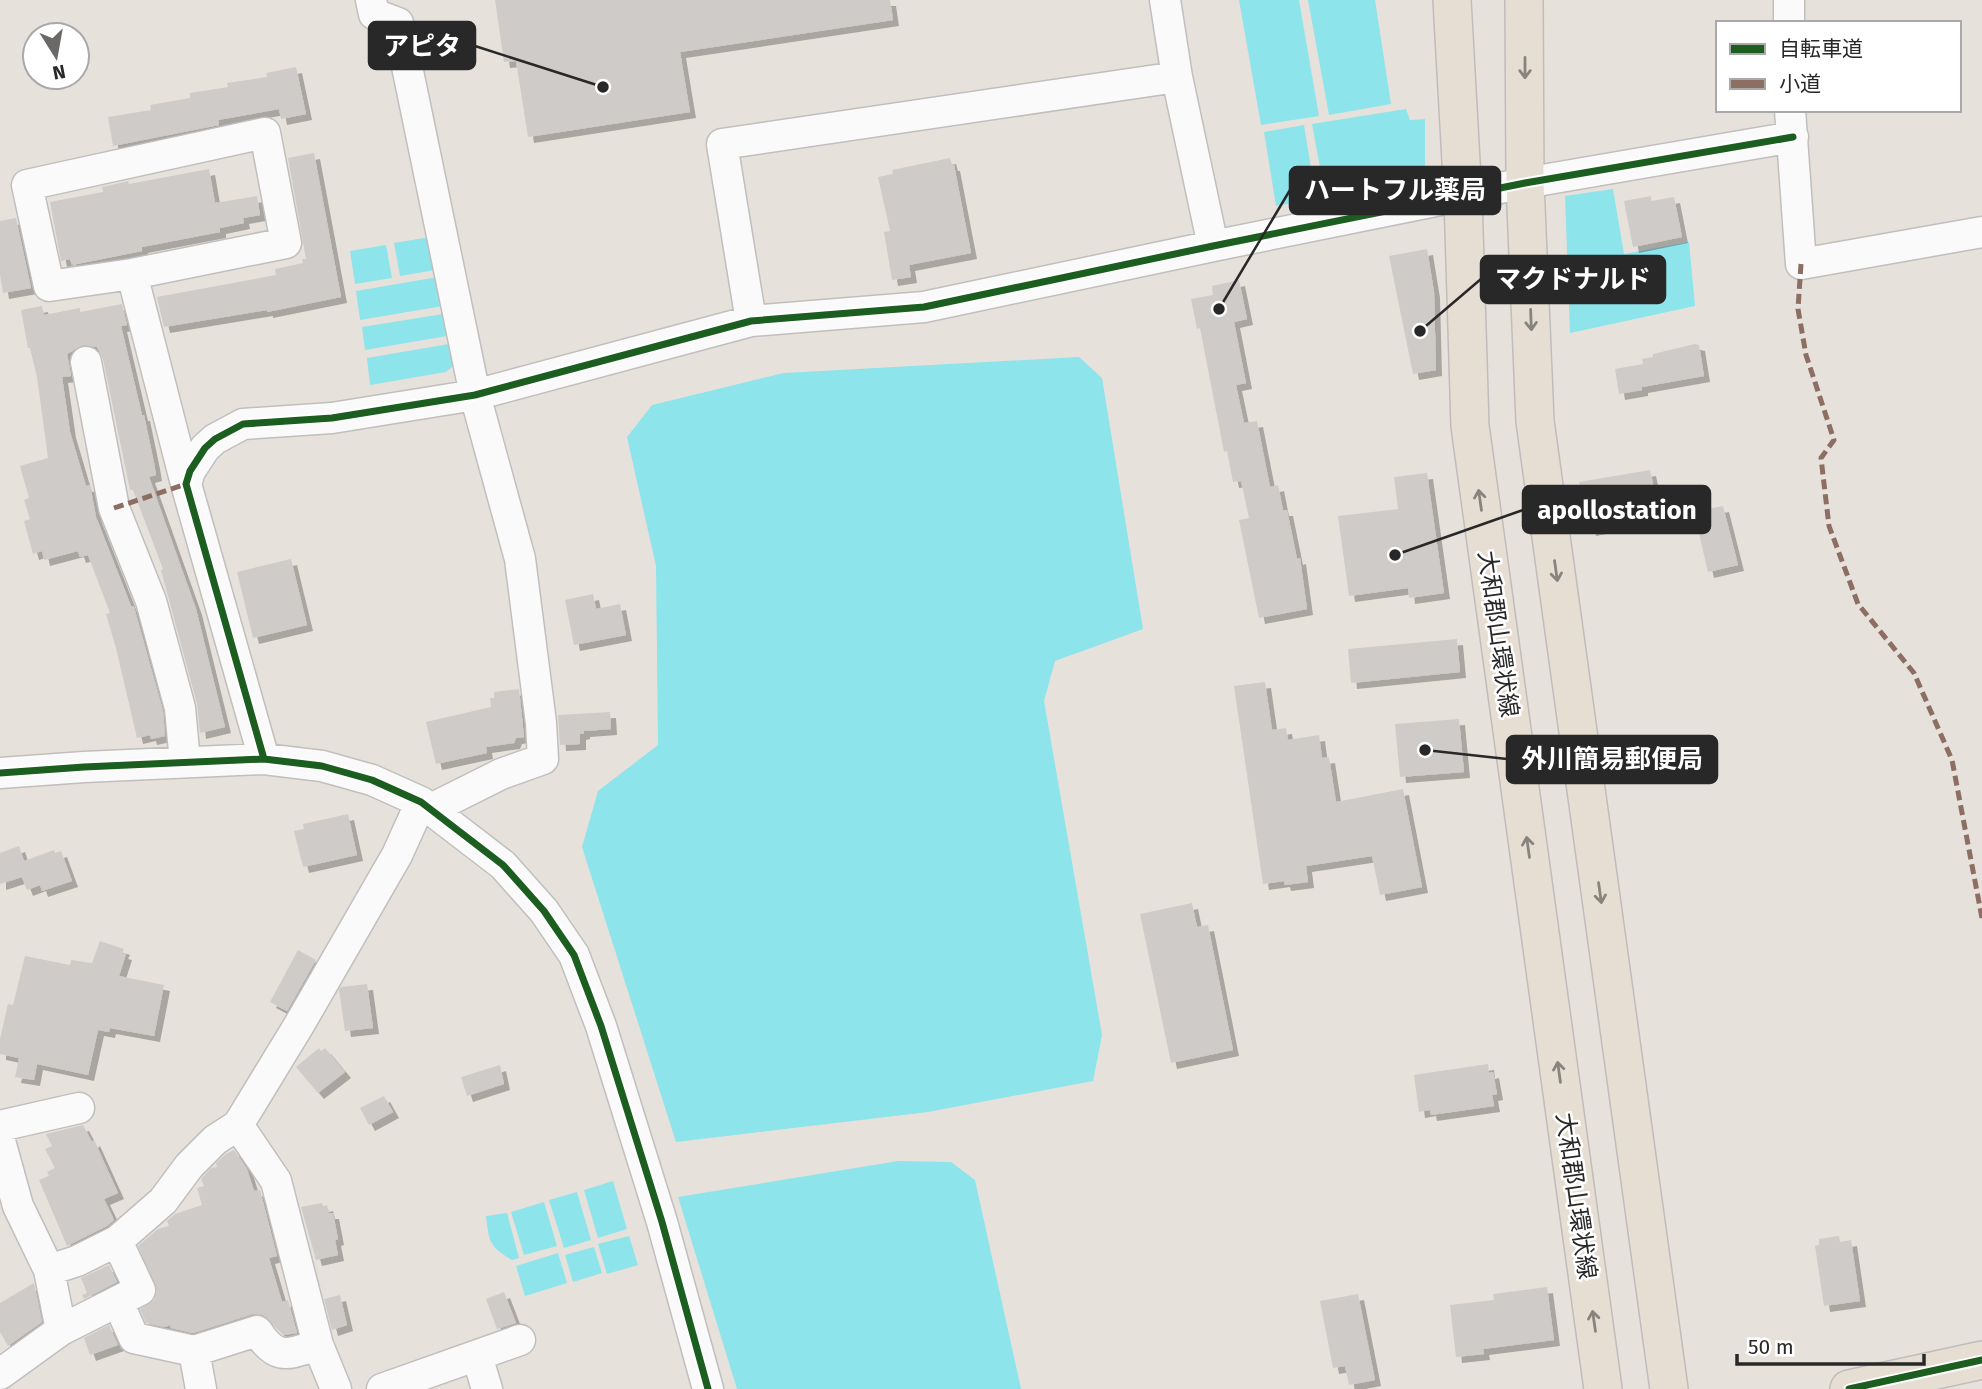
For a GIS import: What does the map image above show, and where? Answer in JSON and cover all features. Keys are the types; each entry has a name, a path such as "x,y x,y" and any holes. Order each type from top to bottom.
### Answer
{"main road":[{"name":"大和郡山環状線","path":"1452,0 1463,197 1470,426 1604,1389"},
{"path":"1524,0 1525,183 1535,421 1669,1389"},
{"path":"1849,1389 1982,1360"}],"street":[{"path":"49,1270 77,1262 117,1241 163,1201 189,1166 215,1140 238,1125 426,806 543,759 541,723 520,559 475,395 398,23 374,14 372,0"},
{"path":"1164,0 1213,246"},
{"path":"1789,0 1789,21"},
{"path":"751,321 722,144 1177,76"},
{"path":"186,484 197,459 215,439 243,424 332,418 475,395 751,321 924,307 1463,197 1791,124 1801,264 1982,232"},
{"path":"265,133 286,243 132,274 49,286 27,185 265,133"},
{"path":"132,274 186,484 264,759"},
{"path":"86,362 114,508 150,601 180,708 185,762"},
{"path":"166,405 192,430 215,439"},
{"path":"0,773 264,759 322,766 372,780 426,806 503,865 544,911 574,956 601,1026 658,1209 708,1389"},
{"path":"0,1126 79,1108"},
{"path":"238,1125 276,1181 318,1345 336,1389"},
{"path":"0,1141 18,1206 49,1270 61,1330"},
{"path":"0,1374 61,1330 140,1290 117,1241"},
{"path":"118,1303 134,1338 194,1351 257,1331 268,1348 286,1354 318,1345"},
{"path":"382,1389 520,1339"},
{"path":"194,1351 201,1389"},
{"path":"477,1356 487,1389"}],"water":[{"path":"1239,0 1299,0 1319,116 1261,125"},
{"path":"1308,0 1375,0 1391,104 1329,115"},
{"path":"1406,109 1410,120 1425,119 1425,177 1326,200 1312,124"},
{"path":"1304,125 1316,199 1276,206 1264,132"},
{"path":"1613,189 1624,254 1689,242 1695,306 1570,333 1565,196"},
{"path":"430,237 435,270 400,276 394,243"},
{"path":"386,245 392,278 355,284 350,251"},
{"path":"438,277 443,306 360,320 356,291"},
{"path":"443,314 447,336 365,350 362,327"},
{"path":"449,344 453,366 446,372 370,385 367,358"},
{"path":"1079,357 1102,378 1143,629 1055,661 1044,701 1102,1035 1093,1081 928,1112 676,1142 582,847 598,791 658,745 656,566 627,437 652,405 784,373"},
{"path":"898,1161 951,1162 975,1180 1021,1389 737,1389 678,1197"},
{"path":"613,1181 627,1229 598,1238 584,1190"},
{"path":"577,1192 591,1240 564,1248 549,1200"},
{"path":"544,1202 557,1246 524,1255 511,1212"},
{"path":"507,1213 519,1258 512,1260 494,1247 486,1216"},
{"path":"629,1236 638,1265 607,1274 598,1244"},
{"path":"594,1247 602,1273 573,1282 565,1255"},
{"path":"558,1253 567,1283 525,1296 516,1266"}],"building":[{"path":"495,0 890,0 893,20 680,52 690,112 528,137 516,61 504,62"},
{"path":"296,67 306,114 281,119 279,109 218,120 219,125 113,146 108,117 151,110 150,105 190,98 190,93 228,87 227,83 267,77 266,73"},
{"path":"314,153 341,297 267,312 164,327 157,297 276,275 275,269 303,263 302,259 306,259 288,158"},
{"path":"950,158 954,165 971,253 909,265 911,277 892,280 884,232 890,231 878,177 893,174 892,170"},
{"path":"209,169 215,203 257,196 260,215 243,218 244,223 220,228 220,232 142,247 142,251 72,265 70,259 61,261 50,202 103,192 102,187 128,181 129,184"},
{"path":"1651,196 1651,201 1674,197 1682,237 1633,247 1624,201"},
{"path":"16,218 31,288 3,293 0,275 0,221"},
{"path":"1427,249 1434,292 1436,370 1413,374 1389,256"},
{"path":"1239,280 1247,319 1234,322 1246,383 1236,385 1244,423 1257,421 1270,487 1278,485 1283,510 1287,510 1297,559 1300,558 1307,609 1259,618 1239,520 1249,518 1241,481 1233,482 1227,451 1224,452 1200,328 1197,329 1191,299 1213,295 1212,286"},
{"path":"122,304 127,325 121,326 156,475 149,477 196,609 225,727 200,733 197,704 161,570 163,569 133,490 130,490 103,359 97,347 83,345 67,354 71,376 62,377 70,432 86,486 90,485 96,517 131,606 134,607 163,711 165,736 137,738 106,614 110,613 88,555 80,557 78,551 44,560 42,551 33,554 24,521 30,519 24,500 29,498 20,466 48,458 37,377 21,310 42,306 44,315"},
{"path":"1699,345 1704,376 1619,394 1615,369 1643,364 1642,359 1653,357 1653,354"},
{"path":"1650,470 1655,493 1649,494 1653,515 1640,518 1640,521 1590,530 1579,482"},
{"path":"1427,473 1444,593 1409,598 1408,588 1349,596 1338,516 1398,509 1394,477"},
{"path":"1723,506 1738,565 1708,572 1694,512"},
{"path":"291,559 307,625 253,638 237,572"},
{"path":"593,594 596,609 620,604 626,635 574,645 565,600"},
{"path":"1457,639 1460,672 1351,683 1348,649"},
{"path":"1265,682 1272,730 1286,728 1288,740 1319,735 1322,758 1329,757 1336,802 1403,789 1422,887 1380,895 1372,856 1306,866 1308,882 1263,884 1234,686"},
{"path":"519,689 524,737 516,738 514,743 486,747 487,753 436,764 426,722 491,707 490,698 494,698 494,692"},
{"path":"610,712 611,729 584,731 580,734 580,744 560,745 558,715"},
{"path":"1459,719 1464,772 1400,777 1395,724"},
{"path":"348,814 357,855 303,867 294,831 304,829 303,824"},
{"path":"19,846 24,861 54,850 55,853 61,851 72,881 42,891 40,885 27,890 22,877 0,884 0,853"},
{"path":"1192,903 1197,927 1208,925 1233,1050 1171,1063 1140,914"},
{"path":"100,941 124,949 122,953 126,954 119,976 164,985 154,1036 110,1028 109,1032 98,1030 88,1075 37,1064 34,1080 15,1077 19,1058 0,1054 0,1039 8,1004 13,1005 25,956 70,965 71,960 92,963"},
{"path":"298,950 316,960 287,1011 270,1002"},
{"path":"367,984 373,1028 345,1031 339,990 341,987"},
{"path":"319,1048 321,1051 325,1048 345,1072 318,1093 296,1067"},
{"path":"1488,1064 1489,1073 1493,1072 1497,1094 1492,1095 1494,1106 1431,1115 1430,1110 1419,1112 1414,1075"},
{"path":"500,1065 504,1084 467,1096 461,1077"},
{"path":"384,1096 393,1112 369,1125 360,1108"},
{"path":"83,1125 92,1142 94,1140 118,1193 104,1199 114,1220 67,1246 39,1180 49,1176 47,1172 55,1168 45,1149 52,1146 46,1134"},
{"path":"234,1150 247,1169 254,1191 260,1190 277,1256 269,1258 282,1302 288,1300 297,1333 284,1335 263,1315 253,1314 193,1333 171,1328 170,1325 165,1327 146,1323 140,1309 154,1300 157,1291 138,1246 158,1229 169,1226 167,1221 175,1214 202,1205 197,1188 204,1186 201,1179 211,1168 217,1167 216,1163 226,1154"},
{"path":"322,1203 323,1206 327,1205 329,1213 333,1213 338,1255 316,1260 301,1207"},
{"path":"1839,1236 1840,1242 1851,1240 1860,1301 1824,1306 1815,1246 1819,1245 1819,1239"},
{"path":"109,1265 117,1282 84,1299 82,1295 87,1293 81,1278"},
{"path":"34,1283 42,1322 8,1346 0,1332 0,1303"},
{"path":"1547,1287 1554,1340 1483,1349 1484,1354 1456,1357 1450,1305 1494,1300 1493,1294"},
{"path":"504,1292 516,1323 497,1329 486,1299"},
{"path":"1358,1294 1375,1380 1349,1385 1345,1366 1333,1368 1320,1301"},
{"path":"340,1295 347,1325 332,1330 324,1299"},
{"path":"109,1325 118,1345 90,1355 84,1338"}],"marked path":[{"path":"1801,264 1798,309 1806,355 1834,440 1821,458 1829,526 1858,604 1914,673 1952,760 1982,918"},
{"path":"114,508 186,484"}],"cycle path":[{"path":"264,759 186,484 190,471 205,448 215,439 243,424 332,418 475,395 751,321 924,307 1525,183 1793,137"},
{"path":"0,773 264,759 322,766 372,780 421,802 503,865 544,911 574,955 601,1026 662,1222 708,1389"},
{"path":"1849,1389 1982,1360"}],"place":[{"name":"アピタ","path":"603,87"},
{"name":"ハートフル薬局","path":"1219,309"},
{"name":"マクドナルド","path":"1420,331"},
{"name":"apollostation","path":"1395,555"},
{"name":"外川簡易郵便局","path":"1425,750"}]}
